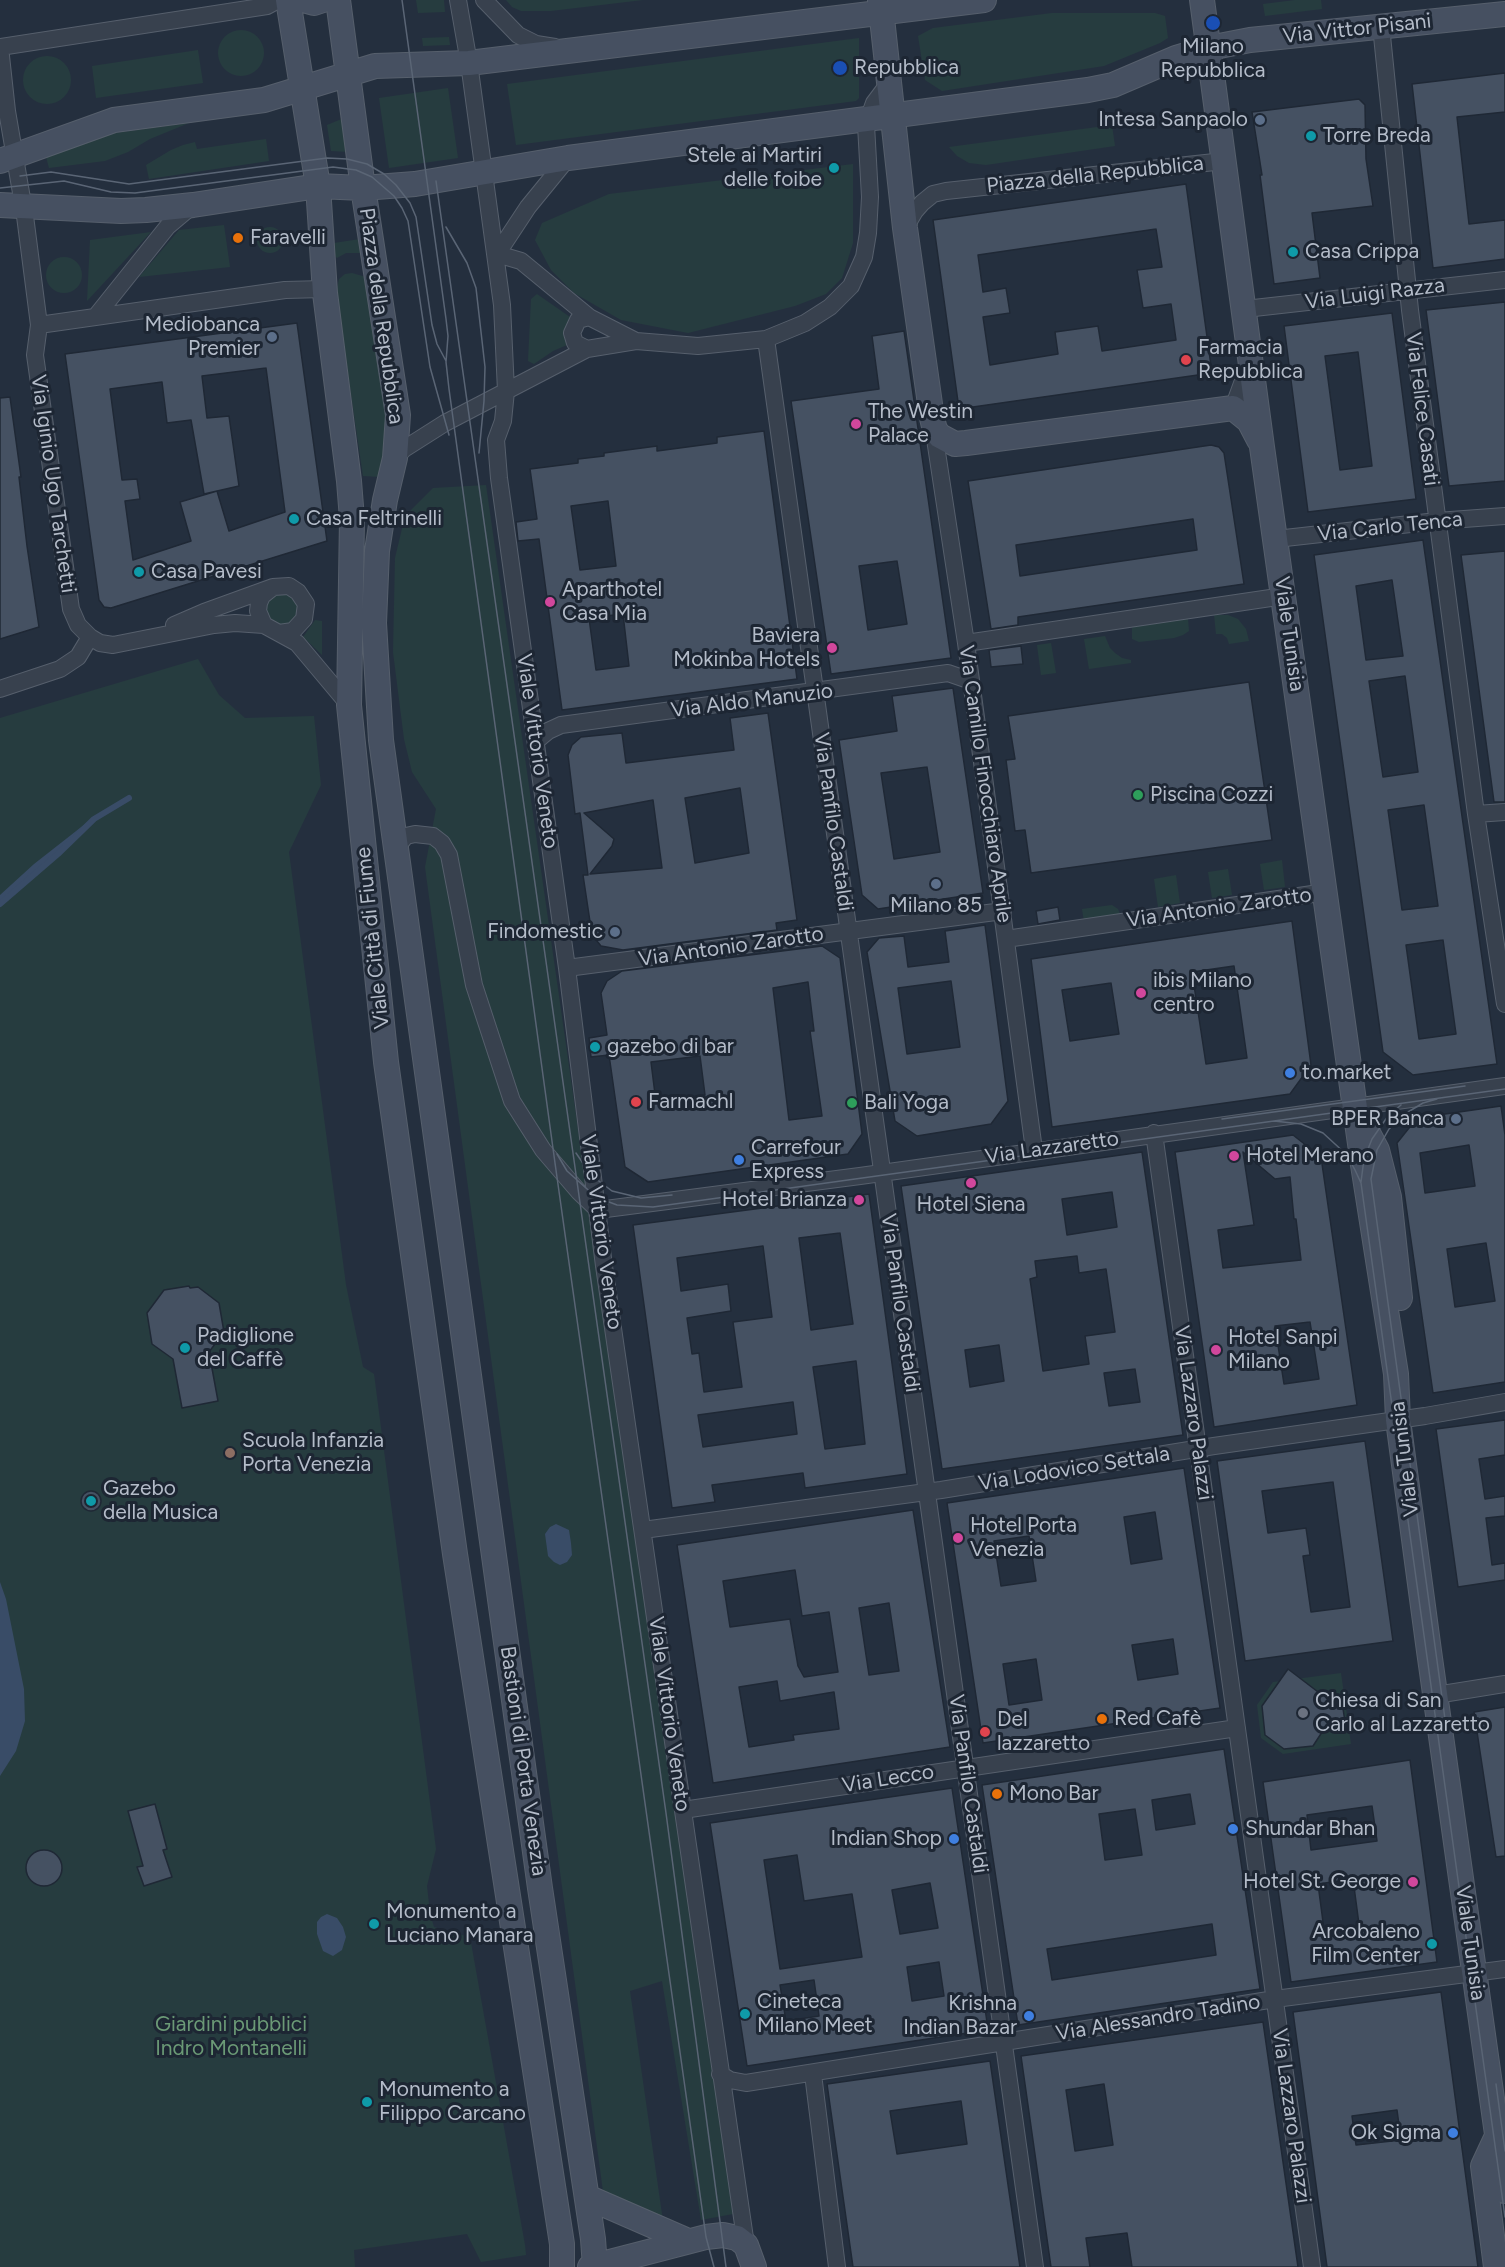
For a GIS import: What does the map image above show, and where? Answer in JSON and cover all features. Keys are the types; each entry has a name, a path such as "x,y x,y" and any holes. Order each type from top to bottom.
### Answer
{"street":[{"path":"278,0 267,6 0,47 11,205 39,325 285,290 324,289 318,186 288,0"},
{"path":"303,0 314,3 323,0"},
{"name":"Piazza della Repubblica","path":"338,0 363,188 397,405 398,433 395,458"},
{"path":"458,0 497,254 506,391"},
{"path":"484,0 512,30 530,42 552,47 586,47"},
{"path":"7,158 114,120 264,100 348,72 385,64 469,63 842,9 984,0"},
{"name":"Piazza della Repubblica","path":"905,228 915,211 933,194 1224,161 1202,0"},
{"path":"881,7 905,228 932,418 935,430 940,436 955,444 1233,408 1249,421 1262,447"},
{"name":"Via Vittor Pisani","path":"1209,48 1251,40 1505,14"},
{"name":"Via Felice Casati","path":"1381,26 1408,290 1437,521 1476,814 1505,1004"},
{"name":"Piazza della Repubblica","path":"11,205 121,211 193,205 318,186 363,188 428,182 568,158 1094,89 1113,85 1176,58 1209,48"},
{"name":"Piazza della Repubblica","path":"395,458 404,448 421,437 592,347 636,341 699,346 766,339 818,315 847,291 858,272 866,249 870,214 867,119 874,103 889,83"},
{"path":"497,254 528,207 568,158"},
{"name":"Viale Tunisia","path":"1224,161 1262,447 1396,1374 1398,1420 1505,2191"},
{"path":"96,316 168,226 193,205"},
{"name":"Piazza della Repubblica","path":"497,254 521,261 594,320 636,341"},
{"name":"Via Luigi Razza","path":"1245,309 1505,280"},
{"name":"Viale Città di Fiume","path":"324,289 350,481 352,519 349,705 386,1062 425,1333"},
{"path":"578,320 594,320 603,331 603,337 592,347 575,343 572,333 578,320"},
{"name":"Via Iginio Ugo Tarchetti","path":"39,325 35,355 71,609 78,625 90,637"},
{"name":"Via Panfilo Castaldi","path":"766,339 1035,2267"},
{"path":"1233,408 1234,400 1244,380 1250,352"},
{"name":"Viale Vittorio Veneto","path":"506,391 503,421 496,440 499,478 643,1530 720,2074 750,2256"},
{"name":"Via Camillo Finocchiaro Aprile","path":"932,418 966,643 1034,1150"},
{"name":"Viale Città di Fiume","path":"395,458 385,500 377,551 374,622 376,678 381,740 462,1328"},
{"name":"Via Carlo Tenca","path":"1276,539 1437,521 1505,516"},
{"path":"0,689 60,669 78,657 90,637 100,643 113,645 138,641 177,631 235,623 293,631 304,619 306,604 298,592 289,586 273,587 204,612 138,641"},
{"path":"273,587 266,591 259,603 258,611 272,629 297,643 349,705"},
{"path":"966,643 1284,596"},
{"name":"Via Aldo Manuzio","path":"536,741 548,731 561,726 948,673 971,681"},
{"path":"1476,814 1505,812"},
{"name":"Viale Città di Fiume","path":"396,848 406,836 424,834 433,836 442,843 449,855 474,985 512,1101 543,1150 579,1192 598,1210"},
{"name":"Via Antonio Zarotto","path":"1006,939 1326,892"},
{"name":"Via Antonio Zarotto","path":"567,968 1003,911"},
{"name":"Via Lazzaretto","path":"598,1210 882,1173 1505,1086"},
{"name":"Via Lazzaro Palazzi","path":"1154,1134 1312,2267"},
{"name":"Bastioni di Porta Venezia","path":"462,1328 594,2266"},
{"name":"Bastioni di Porta Venezia","path":"425,1333 455,1554 561,2244 562,2267"},
{"name":"Via Lodovico Settala","path":"643,1530 927,1492 1505,1402"},
{"path":"1436,1695 1505,1684"},
{"name":"Via Lecco","path":"683,1810 1237,1728"},
{"name":"Via Alessandro Tadino","path":"720,2074 730,2080 747,2083 1275,2000 1505,1969"},
{"path":"813,2074 837,2267"},
{"path":"1496,2267 1484,2166 1497,2136"},
{"path":"586,2197 688,2241"},
{"path":"594,2266 706,2237 737,2238 750,2256"}],"green space":[{"path":"416,0 444,0 445,12 418,13"},
{"path":"506,0 643,0 551,11 521,11 512,7"},
{"path":"1321,0 1322,9 1265,16 1263,4"},
{"path":"1052,13 1155,13 1165,16 1168,38 1104,66 942,91 925,80 918,36 933,28"},
{"path":"241,30 250,31 257,37 263,44 263,62 257,69 250,75 241,76 232,75 225,69 219,62 218,53 219,44 225,37 232,31"},
{"path":"449,37 450,45 423,46 422,38"},
{"path":"859,38 859,98 856,101 516,145 507,84"},
{"path":"198,50 203,83 96,98 92,66"},
{"path":"47,56 64,63 71,80 64,97 47,104 30,97 23,80 30,63"},
{"path":"448,88 458,158 389,168 379,98"},
{"path":"344,118 349,152 331,151 327,125"},
{"path":"189,123 105,161 49,168 46,157 115,133"},
{"path":"1112,125 1115,146 986,165 969,163 957,156 949,147"},
{"path":"266,139 269,161 149,179 146,165 183,145 195,142 197,149"},
{"path":"853,164 853,243 842,278 826,294 795,306 688,333 621,320 574,293 551,270 535,240 542,223 609,194"},
{"path":"224,225 230,267 139,277 179,230"},
{"path":"270,227 279,231 283,240 279,249 270,253 261,249 257,240 261,231"},
{"path":"151,232 87,301 90,240"},
{"path":"360,239 362,253 346,253 337,258 335,256 334,243"},
{"path":"64,257 77,262 82,275 77,288 64,293 51,288 46,275 51,262"},
{"path":"352,273 366,277 387,408 388,444 380,477 363,476 336,293 339,279 345,274"},
{"path":"537,294 570,317 567,345 534,364 528,361 531,299"},
{"path":"486,485 733,2214 701,2220 662,1981 630,1991 663,2221 604,2199 425,867 436,809 412,772 404,739 393,652 395,558 405,516 433,488"},
{"path":"282,593 293,598 298,609 293,620 282,625 271,620 266,609 271,598"},
{"path":"1214,615 1228,615 1238,619 1246,629 1249,641 1229,644 1227,638 1222,634 1216,634"},
{"path":"1188,618 1189,631 1183,635 1139,642 1132,639 1132,628 1138,625"},
{"path":"315,620 322,621 322,655 303,637"},
{"path":"1105,636 1110,648 1122,658 1131,660 1131,663 1089,669 1084,639"},
{"path":"1051,643 1056,673 1041,675 1037,645"},
{"name":"Giardini pubblici Indro Montanelli","path":"198,659 219,695 245,718 314,716 321,785 289,852 346,1285 363,1367 374,1374 436,1849 427,1886 430,1913 434,1927 470,1937 526,2255 481,2262 467,2234 354,2250 355,2267 0,2267 0,718"},
{"path":"1282,860 1285,887 1264,890 1260,864"},
{"path":"1228,869 1232,895 1212,898 1208,872"},
{"path":"1176,875 1180,903 1158,907 1154,879"},
{"path":"1112,905 1118,909 1120,914 1118,917 1084,922 1082,909"},
{"path":"1341,1673 1351,1744 1283,1754 1261,1738 1257,1705 1273,1682","holes":["1304,1681 1322,1695 1341,1695 1345,1721 1326,1726 1313,1746 1266,1735 1262,1706 1277,1685"]}],"water":[{"path":"126,797 129,798 94,819 58,854 0,904 0,895 34,864 94,817"},
{"path":"556,1524 569,1530 571,1543 572,1555 567,1562 560,1565 548,1556 545,1534 550,1527"},
{"path":"0,1582 6,1599 24,1689 25,1721 16,1751 0,1776"},
{"path":"327,1914 337,1918 346,1937 342,1950 333,1956 323,1951 317,1934 317,1922"}],"building":[{"path":"1505,73 1505,112 1457,117 1469,224 1505,220 1505,259 1433,268 1412,84"},
{"path":"1359,99 1365,105 1366,159 1373,206 1312,213 1320,278 1274,284 1260,175 1262,175 1252,112"},
{"path":"1186,184 1212,373 959,409 933,220","holes":["1156,229 1162,267 1137,270 1143,308 1171,304 1176,340 1102,351 1098,326 1055,332 1058,354 990,365 983,317 1010,313 1006,288 983,292 978,255"]},
{"path":"1505,302 1505,481 1449,486 1426,310"},
{"path":"1392,313 1416,499 1308,512 1284,326","holes":["1358,352 1372,466 1340,470 1325,356"]},
{"path":"297,323 327,541 111,608 104,607 99,600 65,354","holes":["266,368 285,512 229,531 217,491 239,486 229,416 207,418 202,376","162,382 167,423 191,420 204,494 217,491 180,502 191,541 133,560 125,501 140,499 137,479 122,480 110,389"]},
{"name":"The Westin Palace","path":"904,331 951,658 831,674 791,401 879,389 872,336","holes":["897,561 907,624 868,630 859,566"]},
{"path":"10,397 39,627 0,639 0,398"},
{"path":"764,431 797,679 562,710 539,539 518,541 516,522 537,519 530,469 578,463 578,459 604,456 604,453 657,446 657,451 717,443 717,437","holes":["608,501 616,566 580,570 571,506","623,614 629,666 596,670 589,618"]},
{"path":"1211,445 1219,447 1224,453 1244,584 1018,617 1018,625 991,629 968,481","holes":["1193,519 1197,550 1020,576 1016,545"]},
{"path":"1423,540 1497,1064 1413,1075 1383,1052 1314,555","holes":["1392,580 1403,656 1366,660 1356,586","1405,676 1418,772 1383,777 1369,681","1424,805 1438,906 1402,910 1388,810","1443,940 1456,1034 1419,1039 1406,945"]},
{"path":"1505,551 1505,802 1494,802 1461,555"},
{"path":"1021,646 1023,664 991,667 989,650"},
{"name":"Piscina Cozzi","path":"1249,682 1272,840 1031,873 1025,830 1015,831 1006,760 1015,759 1008,716"},
{"path":"953,688 983,893 878,909 862,895 839,740 897,731 892,696","holes":["927,767 940,852 894,859 881,773"]},
{"path":"768,713 797,920 776,923 777,930 623,950 601,946 592,935 583,875 588,875 580,813 575,814 568,755 572,745 581,737 622,733 626,763 734,750 730,718","holes":["740,788 749,853 695,863 685,798","653,800 662,868 590,874 612,846 614,839 584,813"]},
{"path":"1058,907 1060,920 1038,924 1036,911"},
{"path":"1292,921 1311,1065 1290,1094 1052,1127 1031,959","holes":["1234,966 1247,1058 1206,1064 1192,972","1111,983 1119,1034 1070,1041 1062,990"]},
{"path":"985,925 1008,1101 991,1124 917,1136 895,1121 867,952 879,938 904,936 908,967 949,962 945,931","holes":["951,981 960,1047 907,1054 898,988"]},
{"path":"822,946 840,958 862,1134 848,1154 648,1182 625,1167 609,1055 591,1057 589,1038 607,1035 601,993 607,981 622,971","holes":["808,982 814,1031 810,1031 822,1116 789,1120 773,988","700,1056 705,1095 656,1102 651,1062"]},
{"path":"1501,1106 1505,1135 1505,1382 1433,1393 1397,1143 1417,1118","holes":["1469,1145 1475,1186 1425,1193 1420,1153","1486,1243 1495,1301 1455,1307 1447,1249"]},
{"path":"1293,1135 1321,1157 1357,1405 1214,1427 1175,1152","holes":["1243,1152 1275,1179 1290,1177 1301,1260 1223,1268 1218,1230 1254,1225","1310,1322 1319,1379 1284,1384 1275,1326"]},
{"path":"1142,1152 1183,1435 942,1469 901,1186","holes":["1112,1192 1117,1227 1067,1235 1062,1199","1077,1256 1079,1273 1106,1269 1115,1332 1085,1336 1089,1364 1043,1371 1030,1279 1037,1277 1035,1261","999,1345 1004,1381 970,1387 965,1350","1135,1369 1140,1402 1109,1406 1104,1373"]},
{"path":"869,1194 907,1474 805,1488 803,1473 712,1485 715,1502 672,1508 633,1225","holes":["840,1233 853,1324 811,1330 799,1238","763,1246 772,1317 733,1322 742,1387 704,1392 699,1353 692,1354 687,1318 731,1311 728,1284 681,1291 677,1258","856,1361 865,1444 825,1449 813,1367","793,1402 797,1434 703,1447 698,1415"]},
{"name":"Padiglione del Caffè","path":"189,1286 190,1288 198,1287 219,1303 224,1332 209,1352 218,1401 182,1408 173,1359 152,1344 147,1313 164,1290"},
{"path":"1505,1420 1505,1455 1479,1459 1485,1499 1505,1496 1505,1516 1486,1518 1492,1565 1505,1563 1505,1580 1458,1587 1436,1429"},
{"path":"1365,1441 1393,1641 1245,1661 1217,1461","holes":["1333,1482 1350,1607 1311,1612 1303,1556 1310,1555 1306,1528 1268,1533 1262,1491"]},
{"path":"1184,1468 1220,1708 983,1743 947,1503","holes":["1155,1512 1162,1559 1131,1564 1124,1517","1029,1536 1036,1581 1001,1586 994,1541","1173,1639 1178,1674 1138,1680 1132,1645","1036,1659 1042,1700 1009,1705 1003,1664"]},
{"name":"Gazebo della Musica","path":"87,1491 95,1491 101,1497 101,1505 95,1511 87,1511 81,1505 81,1497"},
{"path":"913,1510 950,1747 713,1783 677,1545","holes":["795,1570 802,1616 829,1612 838,1672 804,1677 798,1666 790,1619 730,1627 723,1581","889,1603 899,1671 869,1675 859,1608","777,1681 780,1701 834,1692 839,1729 793,1735 794,1740 749,1747 739,1687"]},
{"name":"Chiesa di San Carlo al Lazzaretto","path":"1288,1669 1322,1695 1341,1695 1345,1722 1326,1726 1313,1746 1284,1749 1265,1735 1262,1706"},
{"path":"1505,1707 1505,1856 1496,1857 1474,1712"},
{"path":"1224,1749 1260,1989 1018,2025 982,1785","holes":["1190,1794 1195,1824 1156,1830 1152,1800","1135,1809 1142,1855 1105,1860 1099,1814","1212,1924 1216,1955 1052,1980 1047,1949"]},
{"path":"1410,1760 1437,1962 1291,1982 1263,1782","holes":["1372,1806 1377,1841 1311,1850 1307,1815","1353,1879 1360,1932 1325,1937 1318,1884"]},
{"path":"952,1788 987,2022 981,2031 747,2066 710,1823","holes":["797,1855 804,1901 852,1894 862,1957 780,1969 764,1860","930,1883 938,1928 900,1934 892,1890","939,1962 944,1996 912,2001 907,1967","814,1980 819,2016 786,2021 780,1985"]},
{"path":"155,1804 167,1849 163,1850 172,1877 144,1886 137,1867 143,1866 128,1811"},
{"path":"44,1850 56,1856 62,1868 56,1880 44,1886 32,1880 26,1868 32,1856"},
{"path":"1441,1992 1478,2267 1327,2267 1293,2012","holes":["1397,2110 1401,2140 1356,2145 1352,2116"]},
{"path":"1263,2022 1298,2267 1132,2267 1127,2233 1086,2238 1090,2267 1051,2267 1021,2056","holes":["1104,2084 1113,2145 1075,2151 1066,2090"]},
{"path":"990,2061 1020,2267 853,2267 827,2084","holes":["961,2101 967,2144 897,2154 890,2111"]}],"waterway":[{"path":"0,904 58,854 94,819 129,798"}],"tram line":[{"path":"402,0 446,319 448,336 446,362 449,389 555,1163 706,2237 714,2267"},
{"path":"20,176 51,172 129,184 327,158 347,159 367,164 384,174 396,185 410,203 416,217 432,325 437,344 446,361"},
{"path":"0,188 64,181 111,192 135,193 333,167 356,170 372,177 394,196 408,221 430,367 449,435"},
{"path":"436,181 666,1813 726,2267"},
{"path":"446,227 467,263 476,288 485,367 479,453"},
{"path":"1222,1119 1465,1086"},
{"path":"557,1154 567,1171 596,1197 617,1205 653,1207 1505,1089"},
{"path":"1437,1099 1423,1103 1408,1112 1389,1129 1377,1150 1371,1179 1445,1719"},
{"path":"1361,1182 1364,1159 1372,1139 1388,1116 1401,1105"},
{"path":"1274,1121 1301,1124 1323,1133 1347,1155 1361,1183 1505,2217"},
{"path":"576,1153 591,1175 612,1191 641,1198 672,1195"},
{"path":"1496,2084 1505,2151"}],"place":[{"name":"Milano Repubblica","path":"1213,23"},
{"name":"Repubblica","path":"840,68"},
{"name":"Intesa Sanpaolo","path":"1260,120"},
{"name":"Torre Breda","path":"1311,136"},
{"name":"Stele ai Martiri delle foibe","path":"834,168"},
{"name":"Faravelli","path":"238,238"},
{"name":"Casa Crippa","path":"1293,252"},
{"name":"Mediobanca Premier","path":"272,337"},
{"name":"Farmacia Repubblica","path":"1186,360"},
{"name":"The Westin Palace","path":"856,424"},
{"name":"Casa Feltrinelli","path":"294,519"},
{"name":"Casa Pavesi","path":"139,572"},
{"name":"Aparthotel Casa Mia","path":"550,602"},
{"name":"Baviera Mokinba Hotels","path":"832,648"},
{"name":"Piscina Cozzi","path":"1138,795"},
{"name":"Milano 85","path":"936,884"},
{"name":"Findomestic","path":"615,932"},
{"name":"ibis Milano centro","path":"1141,993"},
{"name":"gazebo di bar","path":"595,1047"},
{"name":"to.market","path":"1290,1073"},
{"name":"Farmachl","path":"636,1102"},
{"name":"Bali Yoga","path":"852,1103"},
{"name":"BPER Banca","path":"1456,1119"},
{"name":"Hotel Merano","path":"1234,1156"},
{"name":"Carrefour Express","path":"739,1160"},
{"name":"Hotel Siena","path":"971,1183"},
{"name":"Hotel Brianza","path":"859,1200"},
{"name":"Padiglione del Caffè","path":"185,1348"},
{"name":"Hotel Sanpi Milano","path":"1216,1350"},
{"name":"Scuola Infanzia Porta Venezia","path":"230,1453"},
{"name":"Gazebo della Musica","path":"91,1501"},
{"name":"Hotel Porta Venezia","path":"958,1538"},
{"name":"Chiesa di San Carlo al Lazzaretto","path":"1303,1713"},
{"name":"Red Cafè","path":"1102,1719"},
{"name":"Del lazzaretto","path":"985,1732"},
{"name":"Mono Bar","path":"997,1794"},
{"name":"Shundar Bhan","path":"1233,1829"},
{"name":"Indian Shop","path":"954,1839"},
{"name":"Hotel St. George","path":"1413,1882"},
{"name":"Monumento a Luciano Manara","path":"374,1924"},
{"name":"Arcobaleno Film Center","path":"1432,1944"},
{"name":"Cineteca Milano Meet","path":"745,2014"},
{"name":"Krishna Indian Bazar","path":"1029,2016"},
{"name":"Monumento a Filippo Carcano","path":"367,2102"},
{"name":"Ok Sigma","path":"1453,2133"}]}
